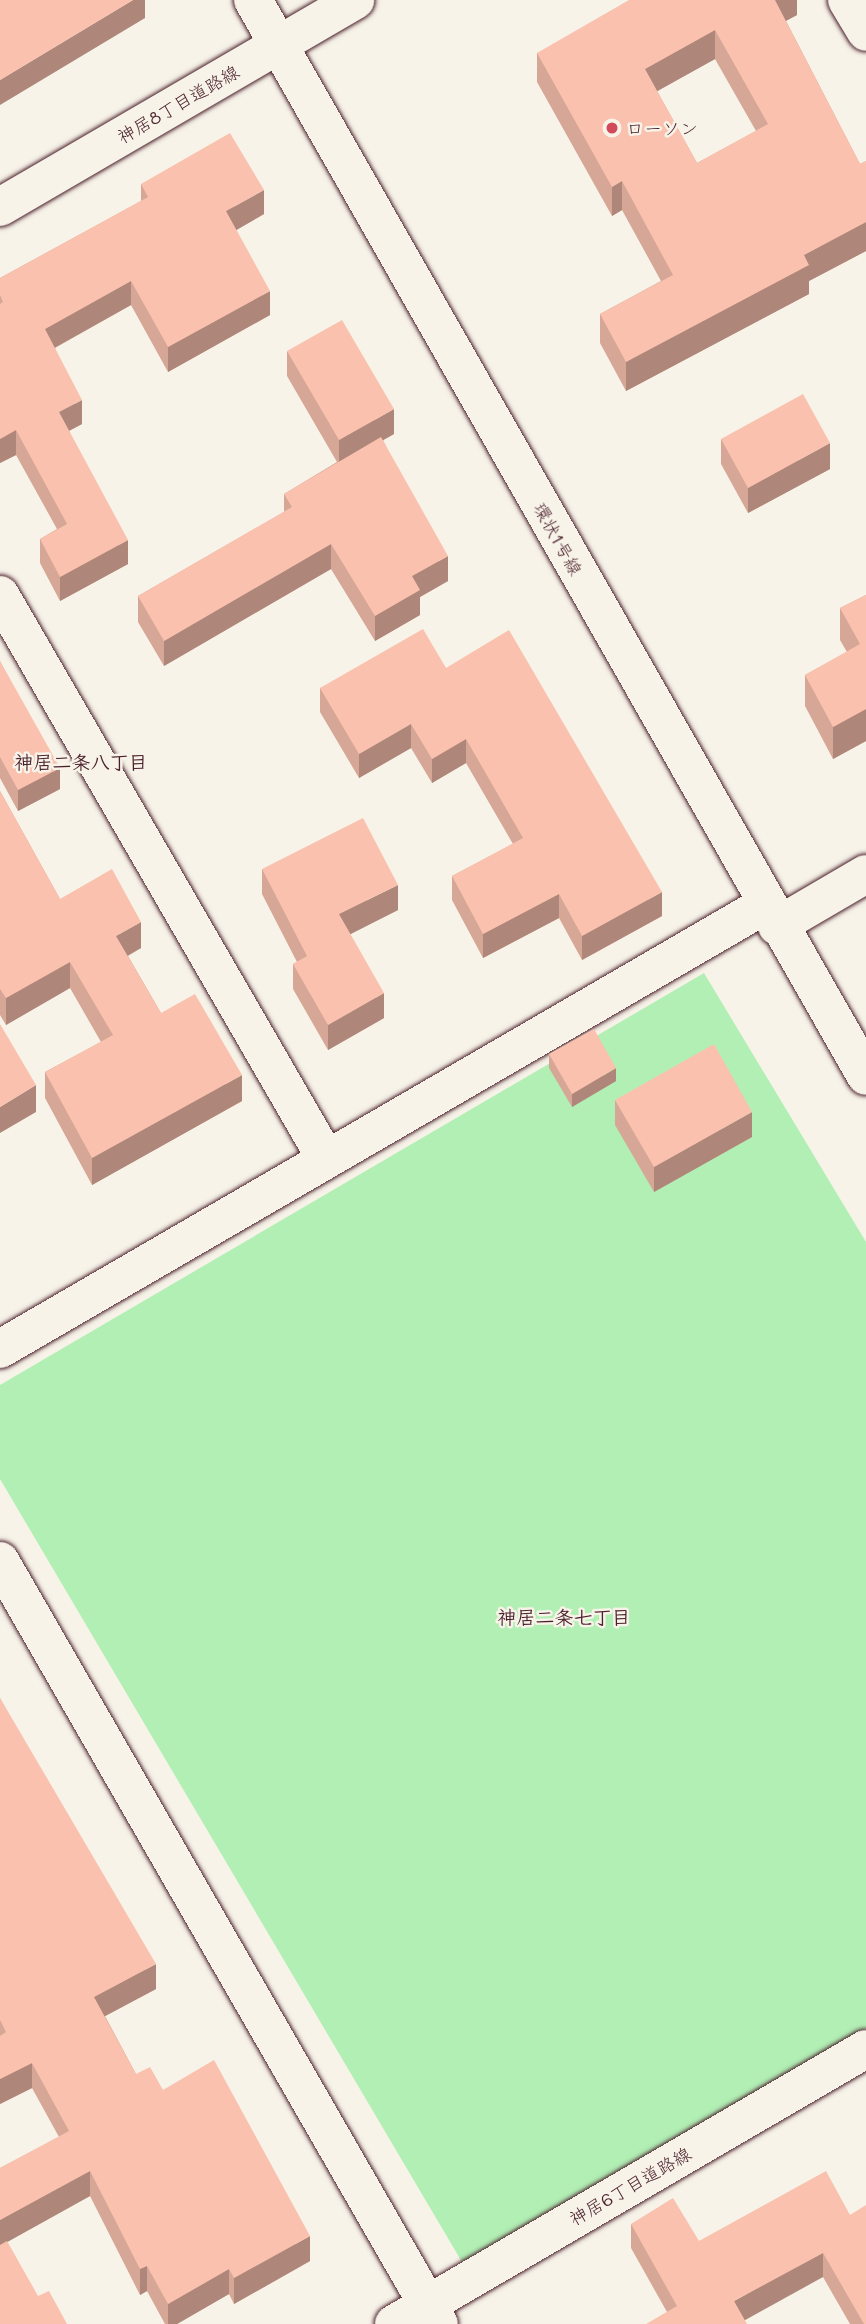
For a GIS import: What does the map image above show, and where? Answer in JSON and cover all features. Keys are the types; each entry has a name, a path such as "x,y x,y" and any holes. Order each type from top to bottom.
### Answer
{"street":[{"name":"環状1号線","path":"253,0 771,916 866,1076"},
{"name":"神居8丁目道路線","path":"0,207 355,0"},
{"path":"847,0 866,32"},
{"path":"0,595 325,1157"},
{"path":"0,1349 325,1157 771,916 866,874"},
{"path":"0,1561 433,2314"},
{"name":"神居6丁目道路線","path":"394,2324 433,2314 863,2057"}],"green space":[{"path":"704,973 866,1242 866,2028 462,2262 0,1479 0,1385"}],"building":[{"path":"0,0 133,0 0,80"},
{"path":"629,0 775,0 860,164 866,161 866,222 804,255 809,265 626,362 600,314 673,275 622,181 612,187 537,53","holes":["715,30 768,124 697,163 645,69"]},
{"path":"230,133 264,190 226,211 270,291 168,347 131,281 45,329 82,400 59,412 128,540 60,577 40,539 67,524 16,430 0,439 0,304 3,302 0,295 0,278 148,197 141,184"},
{"path":"342,320 394,409 339,440 287,351"},
{"path":"803,394 830,443 748,488 721,439"},
{"path":"381,437 448,556 412,576 420,590 375,616 331,544 164,641 138,596 292,507 284,494"},
{"path":"866,595 866,709 833,727 805,675 860,644 840,608"},
{"path":"423,629 446,668 509,630 662,892 582,936 559,894 483,934 452,876 523,838 466,739 432,759 411,724 359,754 320,688"},
{"path":"0,661 60,768 18,790 0,757"},
{"path":"0,791 60,899 112,869 141,922 116,936 161,1013 195,994 242,1075 92,1158 45,1072 113,1035 70,962 6,998 0,989"},
{"path":"363,818 398,885 339,914 384,993 328,1025 293,964 307,956 262,869"},
{"path":"0,1024 36,1085 0,1107"},
{"path":"594,1029 616,1068 572,1094 549,1054"},
{"path":"714,1044 752,1112 654,1167 615,1100"},
{"path":"0,1698 156,1964 94,1997 136,2074 150,2067 163,2090 214,2060 310,2236 234,2278 229,2269 168,2304 147,2266 140,2269 90,2171 0,2220 0,2168 69,2131 32,2063 0,2079 0,2036 6,2032 0,2020"},
{"path":"826,2171 850,2215 866,2205 866,2324 823,2253 734,2301 747,2324 646,2324 677,2306 631,2224 673,2198 699,2241"},
{"path":"7,2241 38,2296 49,2291 67,2324 0,2324 0,2245"}],"place":[{"name":"ローソン","path":"612,128"}],"district":[{"name":"神居二条八丁目","path":"81,762"},
{"name":"神居二条七丁目","path":"564,1617"}]}
